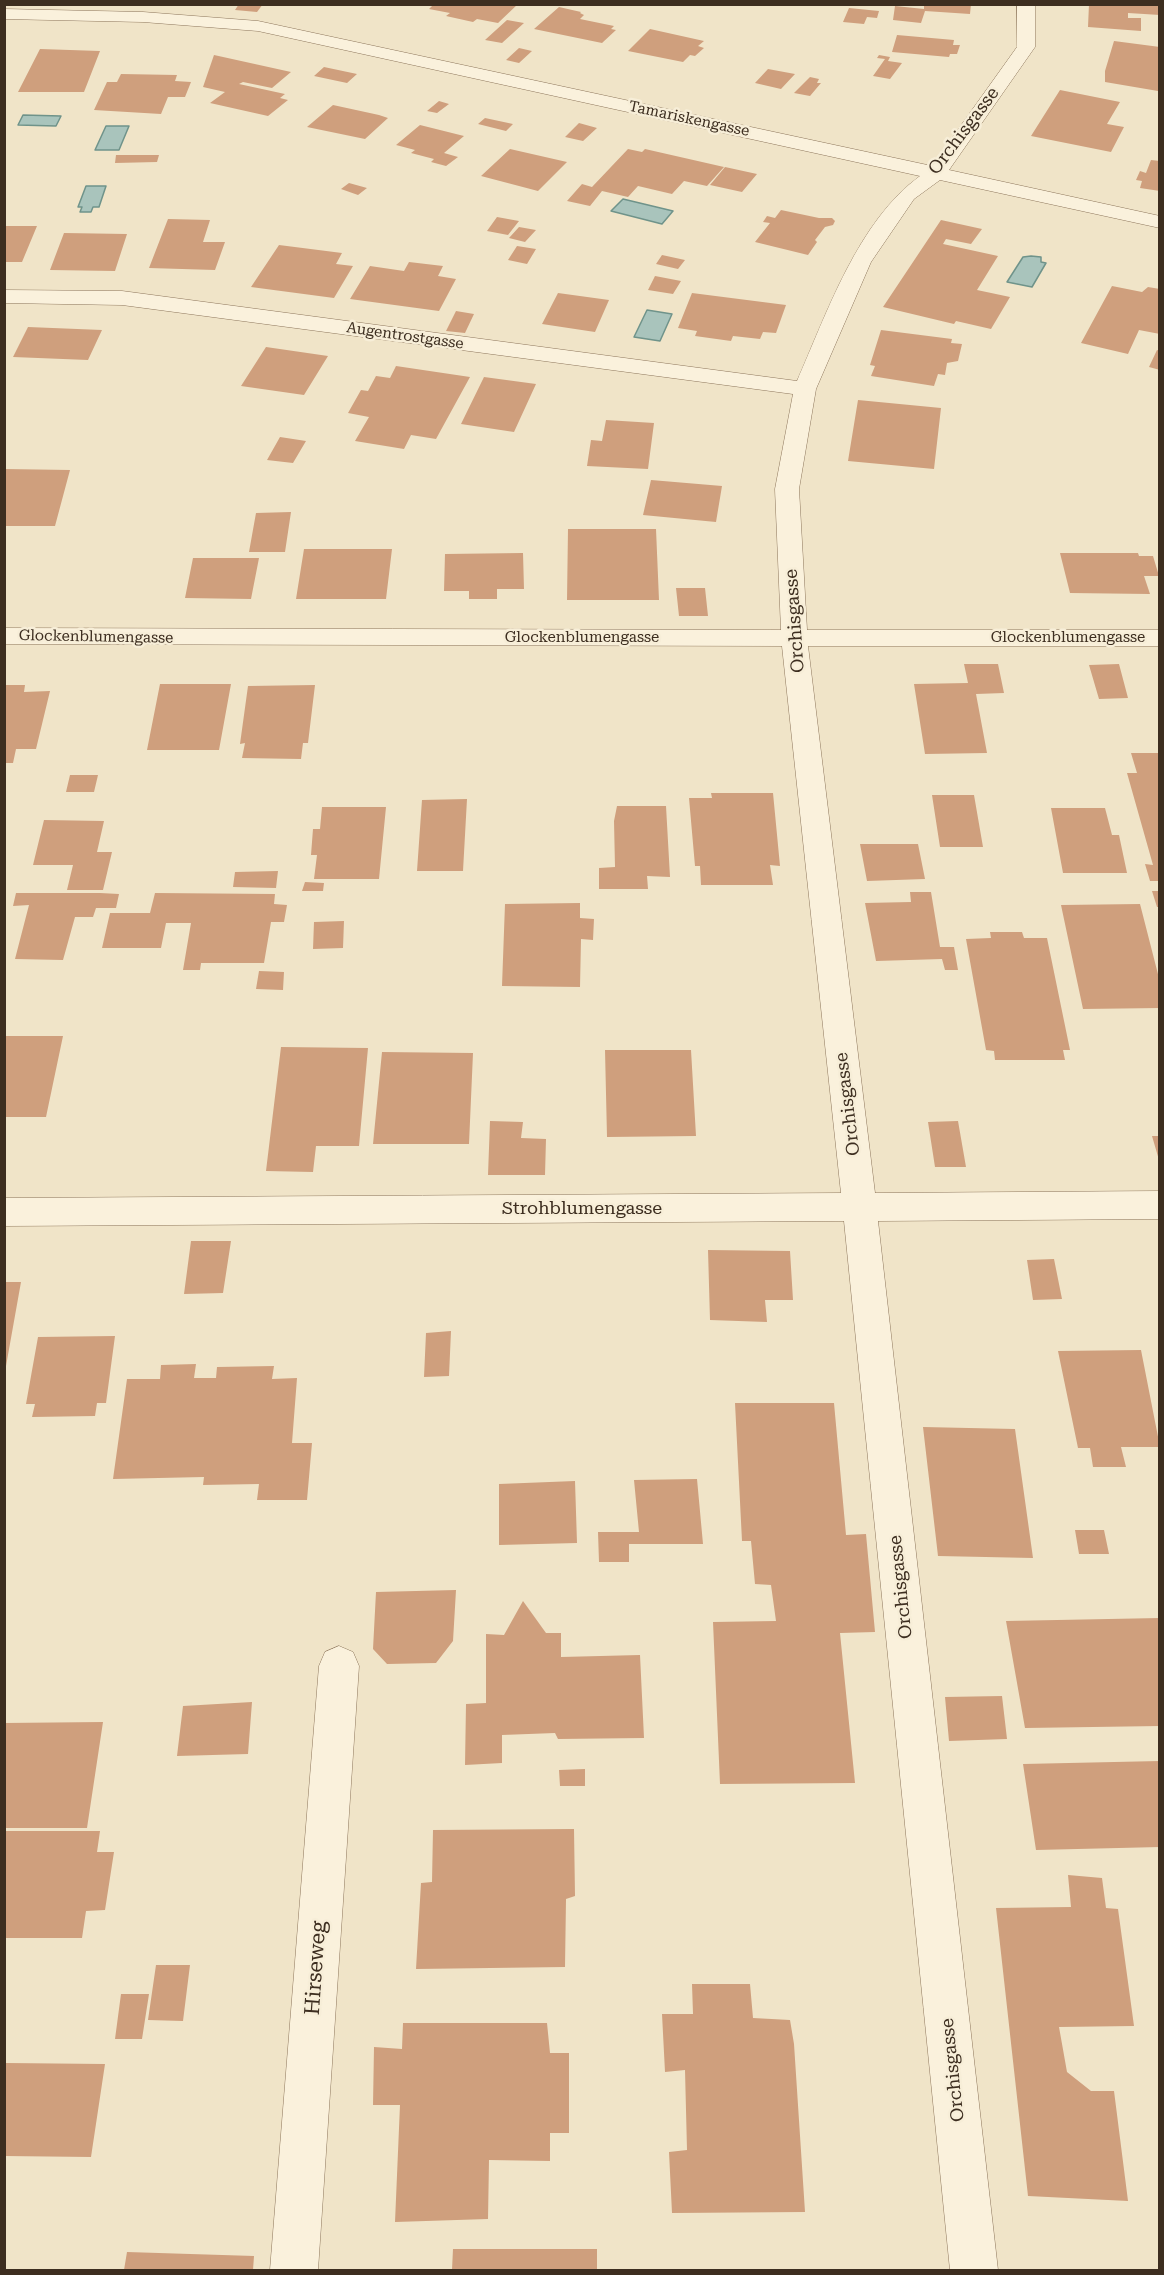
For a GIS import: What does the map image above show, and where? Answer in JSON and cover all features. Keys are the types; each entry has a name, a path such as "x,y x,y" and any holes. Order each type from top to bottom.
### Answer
{"street":[{"name":"Orchisgasse","path":"974,2271 860,1208 794,638 787,489 805,389 860,262 907,195 937,173 1026,47 1026,4"},
{"name":"Tamariskengasse","path":"7,11 218,22 270,29 1160,222"},
{"name":"Augentrostgasse","path":"4,296 122,298 805,389"},
{"name":"Glockenblumengasse","path":"4,636 1160,638"},
{"name":"Strohblumengasse","path":"4,1212 1160,1205"},
{"name":"Hirseweg","path":"294,2271 339,1666"}],"water":[{"path":"23,115 61,116 56,126 18,125"},
{"path":"106,126 129,126 119,150 95,150"},
{"path":"86,186 106,186 99,207 93,207 91,212 80,212 82,207 78,207"},
{"path":"623,199 673,211 662,224 611,211"},
{"path":"1023,257 1041,257 1041,262 1046,263 1032,287 1007,282"},
{"path":"647,310 672,314 660,341 634,337"}],"building":[{"path":"239,4 263,4 257,12 235,10"},
{"path":"434,4 518,4 498,23 477,19 473,22 446,16 450,13 429,9"},
{"path":"924,4 971,4 970,14 925,11 921,23 893,20 895,6 924,9"},
{"path":"1089,4 1160,4 1160,15 1128,13 1128,18 1141,18 1141,31 1088,27"},
{"path":"559,7 581,12 584,15 580,19 614,26 611,29 616,30 602,43 534,29"},
{"path":"849,8 879,11 877,18 867,17 864,24 843,22"},
{"path":"507,20 524,23 502,43 485,40"},
{"path":"650,29 704,41 698,46 704,48 695,56 690,55 683,62 628,51"},
{"path":"897,35 954,40 953,45 960,45 957,54 950,54 949,57 892,52"},
{"path":"1114,41 1160,47 1158,91 1105,82 1105,71"},
{"path":"519,48 532,51 519,63 506,60"},
{"path":"40,49 100,51 84,92 18,92"},
{"path":"214,55 291,72 272,88 243,82 239,84 285,94 280,98 288,100 268,116 210,103 225,92 203,87"},
{"path":"879,55 890,57 888,61 902,63 890,79 873,76 885,59 877,58"},
{"path":"324,67 357,74 347,83 314,76"},
{"path":"768,69 795,74 781,89 755,83"},
{"path":"121,74 177,75 175,81 191,82 185,97 168,97 161,114 94,110 107,82 117,82"},
{"path":"810,77 819,79 817,83 821,83 810,96 794,93"},
{"path":"1060,90 1120,102 1107,124 1124,127 1111,152 1031,136"},
{"path":"439,101 449,104 437,113 427,111"},
{"path":"333,105 388,118 365,139 307,127"},
{"path":"485,118 513,124 506,131 478,124"},
{"path":"579,123 597,128 583,141 565,137"},
{"path":"420,125 464,136 444,153 458,157 446,166 431,162 434,159 411,153 415,150 396,145"},
{"path":"510,149 567,162 538,191 481,176"},
{"path":"628,149 642,152 645,149 724,167 707,186 684,181 672,194 638,186 628,197 602,191 590,206 567,201 582,184 592,187"},
{"path":"116,155 159,155 157,162 115,163"},
{"path":"1151,160 1160,161 1160,191 1140,188 1142,181 1136,180 1140,171 1146,173"},
{"path":"725,167 757,174 742,192 710,185"},
{"path":"349,183 367,188 358,195 341,189"},
{"path":"781,210 819,218 832,218 835,221 833,225 825,227 815,240 817,242 808,255 755,242 770,223 763,222 767,216 775,218"},
{"path":"497,217 519,221 508,235 487,231"},
{"path":"168,219 210,220 203,242 225,242 215,270 149,268"},
{"path":"941,220 982,229 971,244 946,239 943,244 998,256 977,290 1010,297 991,329 956,321 954,324 883,307"},
{"path":"4,226 37,226 22,262 4,262"},
{"path":"519,227 536,230 525,242 509,238"},
{"path":"64,233 127,234 115,271 50,270"},
{"path":"279,245 342,253 336,264 353,266 334,298 251,287"},
{"path":"517,246 536,249 527,264 508,260"},
{"path":"662,255 685,260 678,269 656,264"},
{"path":"409,262 443,266 438,276 456,279 439,311 350,299 370,266 404,271"},
{"path":"655,276 681,281 673,294 648,290"},
{"path":"1112,286 1142,292 1148,287 1160,289 1160,334 1139,330 1128,354 1081,343"},
{"path":"558,293 609,300 595,332 542,324"},
{"path":"692,293 786,305 776,333 763,332 760,339 733,336 731,341 695,336 697,331 678,328"},
{"path":"456,311 474,314 465,333 446,331"},
{"path":"28,327 102,330 88,360 13,357"},
{"path":"881,330 952,339 951,343 962,344 958,361 947,363 945,375 938,374 934,386 871,376 875,366 870,365"},
{"path":"266,347 328,356 304,395 241,386"},
{"path":"1157,350 1160,351 1160,370 1149,367"},
{"path":"396,366 470,377 436,439 411,435 404,449 355,441 369,417 348,413 361,390 368,391 376,376 390,378"},
{"path":"484,377 536,384 514,432 461,424"},
{"path":"858,400 941,408 934,469 848,461"},
{"path":"606,420 654,423 648,469 587,466 591,440 602,441"},
{"path":"280,437 306,441 293,463 267,460"},
{"path":"4,469 70,470 55,526 4,526"},
{"path":"651,480 722,486 716,522 643,515"},
{"path":"291,512 285,552 249,552 256,513"},
{"path":"568,529 656,529 659,600 567,600"},
{"path":"304,549 392,549 386,599 296,599"},
{"path":"523,553 524,589 497,589 497,599 469,599 469,591 444,591 445,554"},
{"path":"1060,553 1138,553 1139,556 1153,556 1159,576 1144,576 1150,594 1070,593"},
{"path":"193,558 259,558 251,599 185,598"},
{"path":"676,588 705,588 708,616 679,616"},
{"path":"964,664 998,664 1004,693 976,694 987,753 925,754 914,684 968,683"},
{"path":"1119,664 1128,698 1099,699 1089,665"},
{"path":"160,684 231,684 219,750 147,750"},
{"path":"4,685 25,685 24,692 50,691 36,749 16,749 13,763 4,763"},
{"path":"315,685 308,743 303,743 301,759 242,758 245,743 240,744 248,686"},
{"path":"1131,753 1160,753 1160,881 1150,881 1145,864 1153,865 1127,773 1137,773"},
{"path":"70,775 98,775 94,792 66,792"},
{"path":"711,793 773,793 780,866 770,865 773,885 701,885 700,866 695,866 689,798 712,798"},
{"path":"932,795 974,795 983,847 940,847"},
{"path":"467,799 463,871 417,871 422,800"},
{"path":"617,806 666,806 670,877 647,876 648,889 599,889 599,868 615,867 614,821"},
{"path":"322,807 386,807 379,879 314,879 317,855 311,855 313,829 320,829"},
{"path":"1051,808 1105,808 1112,835 1119,835 1127,873 1063,873"},
{"path":"44,820 104,821 97,852 112,852 103,890 67,890 73,865 33,865"},
{"path":"860,844 918,844 925,879 867,881"},
{"path":"278,871 276,888 233,887 235,872"},
{"path":"305,882 324,883 323,891 302,891"},
{"path":"1152,891 1160,891 1160,907 1157,907"},
{"path":"910,892 931,892 940,947 954,947 958,970 945,970 942,959 876,961 865,903 911,902"},
{"path":"16,893 119,894 116,908 96,908 93,917 75,917 63,960 15,959 29,905 13,906"},
{"path":"155,893 275,894 274,904 287,905 284,922 271,922 264,963 201,963 200,970 183,970 191,923 166,923 161,948 102,948 110,913 150,913"},
{"path":"580,903 580,918 594,919 593,940 581,939 580,987 502,986 505,904"},
{"path":"1140,904 1160,982 1160,1008 1083,1009 1061,905"},
{"path":"344,921 343,948 313,949 314,922"},
{"path":"990,932 1022,932 1024,938 1047,938 1070,1050 1063,1050 1065,1060 995,1060 994,1051 986,1050 966,939 991,938"},
{"path":"259,971 284,972 283,990 256,989"},
{"path":"4,1036 63,1036 46,1117 4,1117"},
{"path":"281,1047 368,1048 359,1146 316,1146 313,1172 266,1171"},
{"path":"605,1050 691,1050 696,1136 607,1137"},
{"path":"382,1052 473,1053 469,1144 373,1144"},
{"path":"490,1121 523,1122 521,1138 546,1139 545,1175 488,1175"},
{"path":"958,1121 966,1167 935,1167 928,1122"},
{"path":"1152,1136 1160,1136 1160,1160 1159,1160"},
{"path":"191,1241 231,1241 223,1293 184,1294"},
{"path":"708,1250 790,1251 793,1300 765,1300 767,1322 710,1320"},
{"path":"1054,1259 1062,1299 1033,1300 1027,1260"},
{"path":"4,1282 21,1282 6,1366 4,1366"},
{"path":"451,1331 449,1376 424,1377 426,1333"},
{"path":"115,1336 106,1403 97,1403 95,1416 32,1417 35,1404 26,1404 38,1337"},
{"path":"1141,1350 1160,1447 1121,1447 1126,1467 1093,1467 1090,1448 1078,1448 1058,1351"},
{"path":"196,1364 194,1378 216,1378 217,1367 274,1366 272,1379 297,1378 292,1443 312,1443 307,1500 257,1500 259,1484 203,1485 204,1477 113,1479 127,1379 160,1379 161,1365"},
{"path":"735,1403 834,1403 846,1535 866,1534 875,1632 840,1633 855,1783 720,1784 713,1622 776,1621 771,1585 755,1584 751,1541 742,1541"},
{"path":"923,1427 1015,1429 1033,1558 938,1556"},
{"path":"697,1479 703,1544 629,1544 629,1562 599,1562 598,1532 639,1532 634,1480"},
{"path":"575,1481 577,1543 499,1545 499,1484"},
{"path":"1075,1530 1104,1530 1109,1554 1079,1554"},
{"path":"456,1590 453,1641 436,1663 387,1664 373,1649 376,1592"},
{"path":"523,1601 546,1633 561,1633 561,1657 640,1655 644,1738 558,1739 555,1733 502,1735 502,1763 465,1765 466,1704 486,1703 486,1634 504,1635"},
{"path":"1160,1618 1160,1726 1025,1728 1006,1621"},
{"path":"1002,1696 1007,1739 949,1741 945,1697"},
{"path":"252,1702 248,1754 177,1756 183,1706"},
{"path":"103,1722 87,1828 4,1828 4,1723"},
{"path":"1160,1761 1160,1847 1036,1850 1023,1764"},
{"path":"585,1769 585,1786 560,1786 559,1770"},
{"path":"574,1829 575,1896 566,1899 565,1967 416,1969 421,1883 432,1882 433,1830"},
{"path":"4,1831 100,1831 97,1852 114,1852 105,1910 86,1911 82,1938 4,1938"},
{"path":"1068,1875 1102,1878 1106,1908 1118,1909 1134,2026 1059,2027 1067,2072 1091,2091 1114,2091 1128,2201 1028,2196 996,1908 1071,1907"},
{"path":"156,1965 190,1965 183,2021 148,2020"},
{"path":"692,1984 750,1984 753,2018 790,2020 794,2044 805,2212 672,2213 669,2152 687,2150 685,2070 665,2072 662,2014 693,2014"},
{"path":"121,1994 149,1994 142,2039 115,2039"},
{"path":"403,2023 547,2023 550,2053 569,2053 569,2133 550,2133 550,2161 489,2160 488,2219 395,2222 400,2105 373,2105 374,2047 402,2049"},
{"path":"6,2063 105,2064 91,2157 4,2156"},
{"path":"453,2249 597,2249 597,2270 452,2270"},
{"path":"127,2252 254,2256 253,2270 124,2270"}]}
